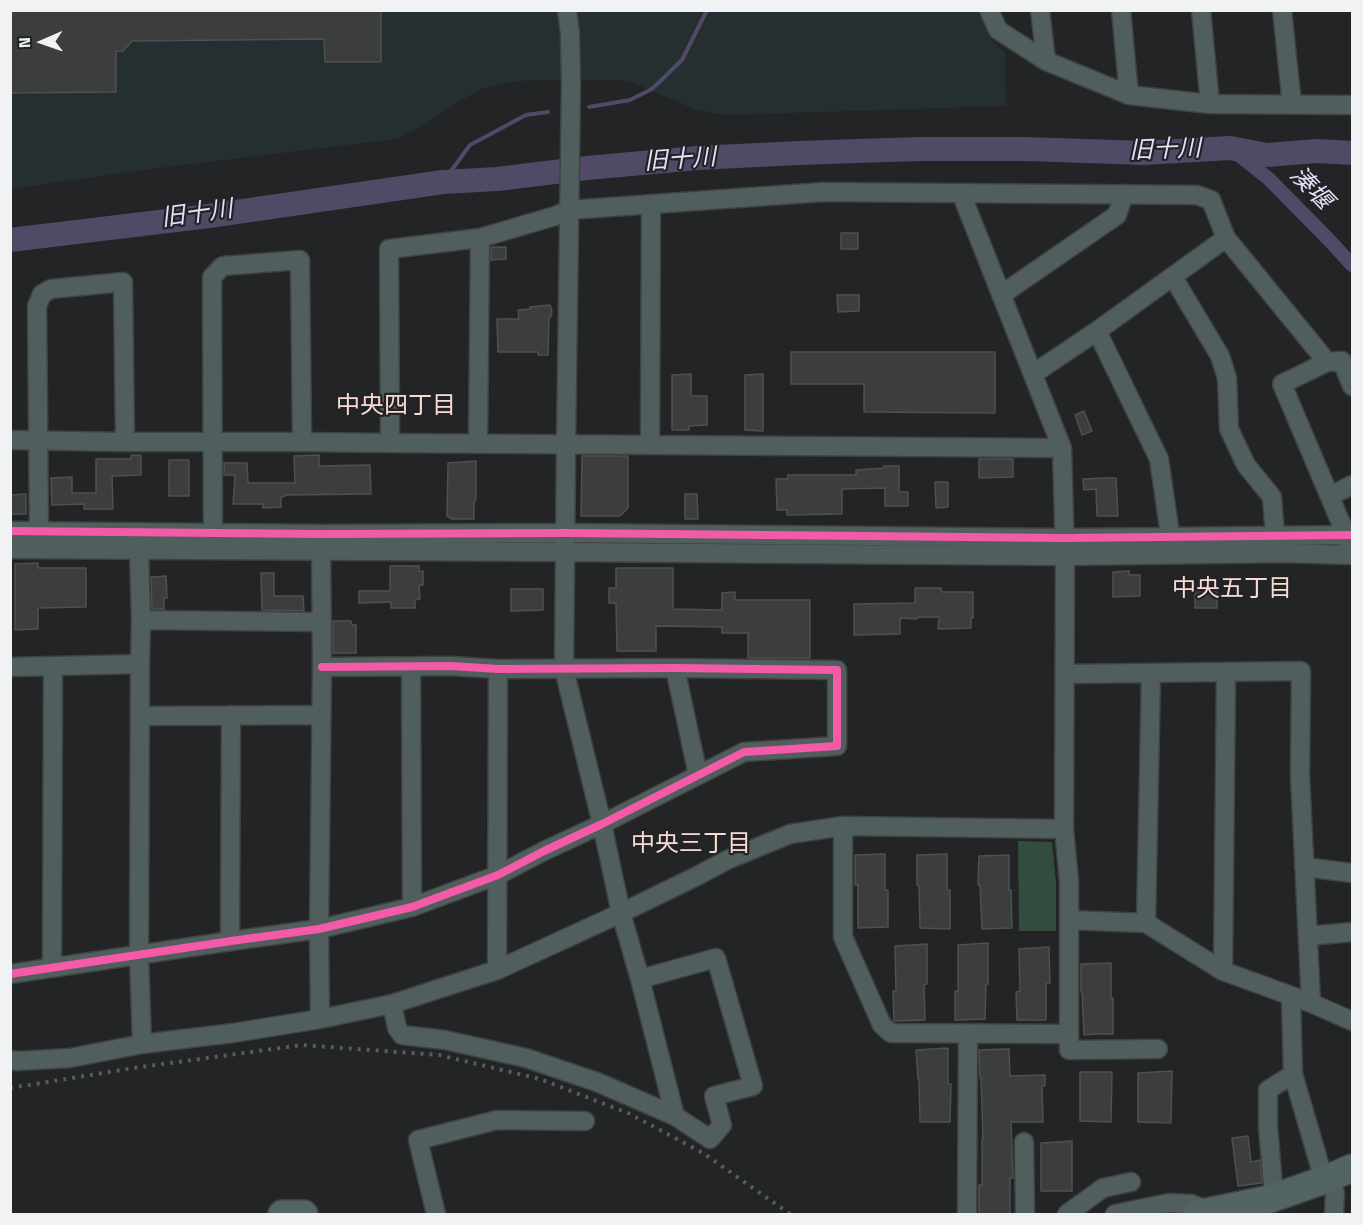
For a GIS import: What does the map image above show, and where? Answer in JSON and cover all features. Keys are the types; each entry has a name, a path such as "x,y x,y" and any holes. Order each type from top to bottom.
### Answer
{"highway":[{"path":"1204,1214 1271,1203 1336,1175"},
{"path":"282,1215 304,1215"}],"street":[{"path":"567,10 571,83 564,669 621,913 675,1116"},
{"path":"989,10 998,30 1046,61 1129,95 1210,104 1353,105"},
{"path":"1040,10 1046,61"},
{"path":"1120,10 1129,95"},
{"path":"1201,10 1210,104"},
{"path":"1282,10 1292,105"},
{"path":"390,443 389,249 480,238 555,216 570,205 651,204 823,192 1197,195 1211,200 1226,238 1327,362"},
{"path":"961,193 1062,448 1065,674 1064,829 1069,880 1069,1050 1158,1049"},
{"path":"1001,295 1117,215 1124,194"},
{"path":"650,445 651,204"},
{"path":"478,444 480,238"},
{"path":"1033,374 1098,331 1226,238"},
{"path":"213,542 212,277 223,266 300,260 302,442"},
{"path":"1173,277 1220,356 1227,378 1229,429 1246,465 1272,497 1275,536"},
{"path":"39,531 37,306 42,294 51,288 123,282 125,442"},
{"path":"1098,331 1159,459 1172,555"},
{"path":"321,543 566,533 1064,547 1172,555 1285,554 1352,557 1349,535 1282,384 1327,362 1342,361 1353,386"},
{"path":"10,440 1062,448"},
{"path":"1330,496 1353,485"},
{"path":"10,531 213,542 321,543 566,552 1064,547 1171,536 1349,535"},
{"path":"10,549 139,550 213,542"},
{"path":"320,1019 321,543"},
{"path":"139,550 141,620 139,956 142,1044"},
{"path":"141,620 322,622"},
{"path":"10,667 140,664"},
{"path":"52,968 53,666"},
{"path":"10,974 319,929 412,907 498,875 744,752 837,746 837,670 322,667"},
{"path":"411,667 412,907"},
{"path":"675,668 698,775"},
{"path":"497,970 498,669"},
{"path":"1065,674 1301,671 1300,775 1311,1003"},
{"path":"1146,923 1151,673"},
{"path":"1223,971 1226,673"},
{"path":"231,715 231,940"},
{"path":"140,716 321,715"},
{"path":"10,1060 70,1058 142,1044 320,1019 392,1004 497,970 621,913 727,860 790,834 843,826 1064,829"},
{"path":"843,826 843,937 882,1025 891,1033 1068,1034"},
{"path":"1304,867 1353,873"},
{"path":"1069,920 1146,923 1223,971 1353,1021"},
{"path":"1308,936 1353,932"},
{"path":"392,1004 397,1028 402,1035 445,1040 526,1058 597,1082 675,1116 710,1139 722,1125 714,1096 753,1086 716,958 640,979"},
{"path":"1291,996 1293,1074 1336,1175 1334,1215"},
{"path":"967,1215 968,1033"},
{"path":"1271,1203 1268,1090 1293,1074"},
{"path":"436,1215 418,1140 497,1120 585,1122"},
{"path":"1024,1142 1025,1215"},
{"path":"1067,1215 1103,1188 1131,1182"},
{"path":"1115,1215 1169,1203 1191,1204 1204,1214"}],"shaded area":[{"path":"10,11 978,11 993,42 1005,53 1006,106 732,115 694,109 632,82 621,80 519,81 482,89 397,139 151,169 11,189"}],"green space":[{"path":"1018,841 1052,842 1056,883 1056,931 1019,931"}],"building":[{"path":"10,10 381,10 381,62 325,62 324,39 132,41 123,51 116,51 116,92 10,93"},
{"path":"841,233 858,233 858,249 841,249"},
{"path":"491,247 506,247 506,259 491,260"},
{"path":"837,295 859,295 859,311 838,312"},
{"path":"550,305 552,312 549,318 548,355 538,355 538,352 498,352 497,319 519,319 518,310"},
{"path":"791,352 995,352 995,413 864,412 864,384 791,384"},
{"path":"691,374 691,396 707,396 707,425 689,426 689,430 672,430 672,375"},
{"path":"763,374 763,431 745,430 745,375"},
{"path":"1084,411 1092,431 1082,435 1075,415"},
{"path":"131,455 141,455 141,475 112,476 113,509 84,509 84,504 52,505 51,478 72,477 72,493 96,493 96,459 131,459"},
{"path":"319,455 319,466 370,465 371,494 285,495 281,497 281,507 263,508 263,504 233,504 235,475 224,475 224,463 247,463 248,483 295,483 294,456"},
{"path":"582,456 628,456 628,508 620,516 581,516"},
{"path":"979,459 1013,459 1013,477 979,478"},
{"path":"169,460 189,460 189,496 169,496"},
{"path":"476,461 474,519 452,519 447,516 448,463"},
{"path":"884,466 899,466 899,492 908,492 908,506 885,506 885,488 842,489 842,514 787,515 787,510 777,510 776,479 787,479 788,475 856,475 856,470 884,468"},
{"path":"1116,478 1118,516 1097,516 1096,489 1084,490 1083,479"},
{"path":"935,482 948,482 948,507 936,508"},
{"path":"26,494 26,514 11,514 10,495"},
{"path":"685,494 697,494 698,519 685,519"},
{"path":"38,563 38,568 86,568 86,607 38,608 38,629 15,630 15,564"},
{"path":"390,566 419,566 419,572 423,571 423,585 419,585 420,599 415,600 415,608 391,608 391,602 359,603 359,591 390,591"},
{"path":"616,568 673,568 673,609 722,610 722,593 735,592 735,600 810,600 810,658 748,658 748,633 722,633 722,627 656,626 656,651 617,651 616,603 609,603 609,588 616,588"},
{"path":"1129,571 1129,575 1140,575 1140,596 1113,597 1113,572"},
{"path":"261,573 274,573 274,596 303,596 304,611 262,610"},
{"path":"166,576 167,598 164,598 164,609 152,609 151,577"},
{"path":"915,588 941,588 942,592 973,592 971,628 938,629 939,617 900,618 900,634 854,635 854,604 915,603"},
{"path":"1208,588 1208,592 1217,592 1217,608 1195,608 1195,589"},
{"path":"511,589 543,589 543,610 511,611"},
{"path":"333,621 351,621 352,625 356,625 356,653 333,653"},
{"path":"885,854 888,927 858,928 855,855"},
{"path":"947,854 950,929 920,928 917,855"},
{"path":"1009,855 1012,928 982,929 980,885 978,885 979,856"},
{"path":"988,943 985,1019 955,1020 955,991 958,991 958,945"},
{"path":"927,944 927,984 924,985 925,1020 894,1021 895,946"},
{"path":"1049,947 1050,983 1046,984 1046,1020 1017,1020 1016,992 1020,991 1019,949"},
{"path":"1111,963 1113,1034 1084,1035 1081,964"},
{"path":"948,1048 948,1084 951,1084 950,1122 920,1122 916,1050"},
{"path":"1009,1049 1010,1076 1045,1075 1045,1086 1042,1086 1043,1122 1011,1122 1013,1178 1010,1178 1010,1214 979,1215 983,1139 979,1050"},
{"path":"1172,1071 1171,1123 1138,1122 1138,1073"},
{"path":"1080,1072 1112,1072 1111,1122 1080,1121"},
{"path":"1248,1136 1251,1162 1260,1160 1262,1183 1238,1186 1232,1138"},
{"path":"1072,1141 1072,1191 1041,1191 1041,1143"}],"waterway":[{"path":"589,107 630,100 652,89 682,60 707,10"},
{"path":"443,182 470,145 526,115 548,112"},
{"name":"湊堰","path":"1230,148 1269,179 1352,265"},
{"name":"旧十川","path":"10,240 209,216 443,182 497,179 697,158 919,149 1026,149 1143,153 1230,148 1267,155 1317,151 1352,153"}],"railway":[{"path":"10,1088 302,1045 439,1055 540,1079 628,1113 703,1153 790,1214"}],"cycle path":[{"path":"10,531 1064,538 1352,535"},
{"path":"10,974 319,929 412,907 498,875 744,752 837,746 837,670 322,667"}],"district":[{"name":"中央四丁目","path":"396,407"},
{"name":"中央五丁目","path":"1232,590"},
{"name":"中央三丁目","path":"691,845"}]}
